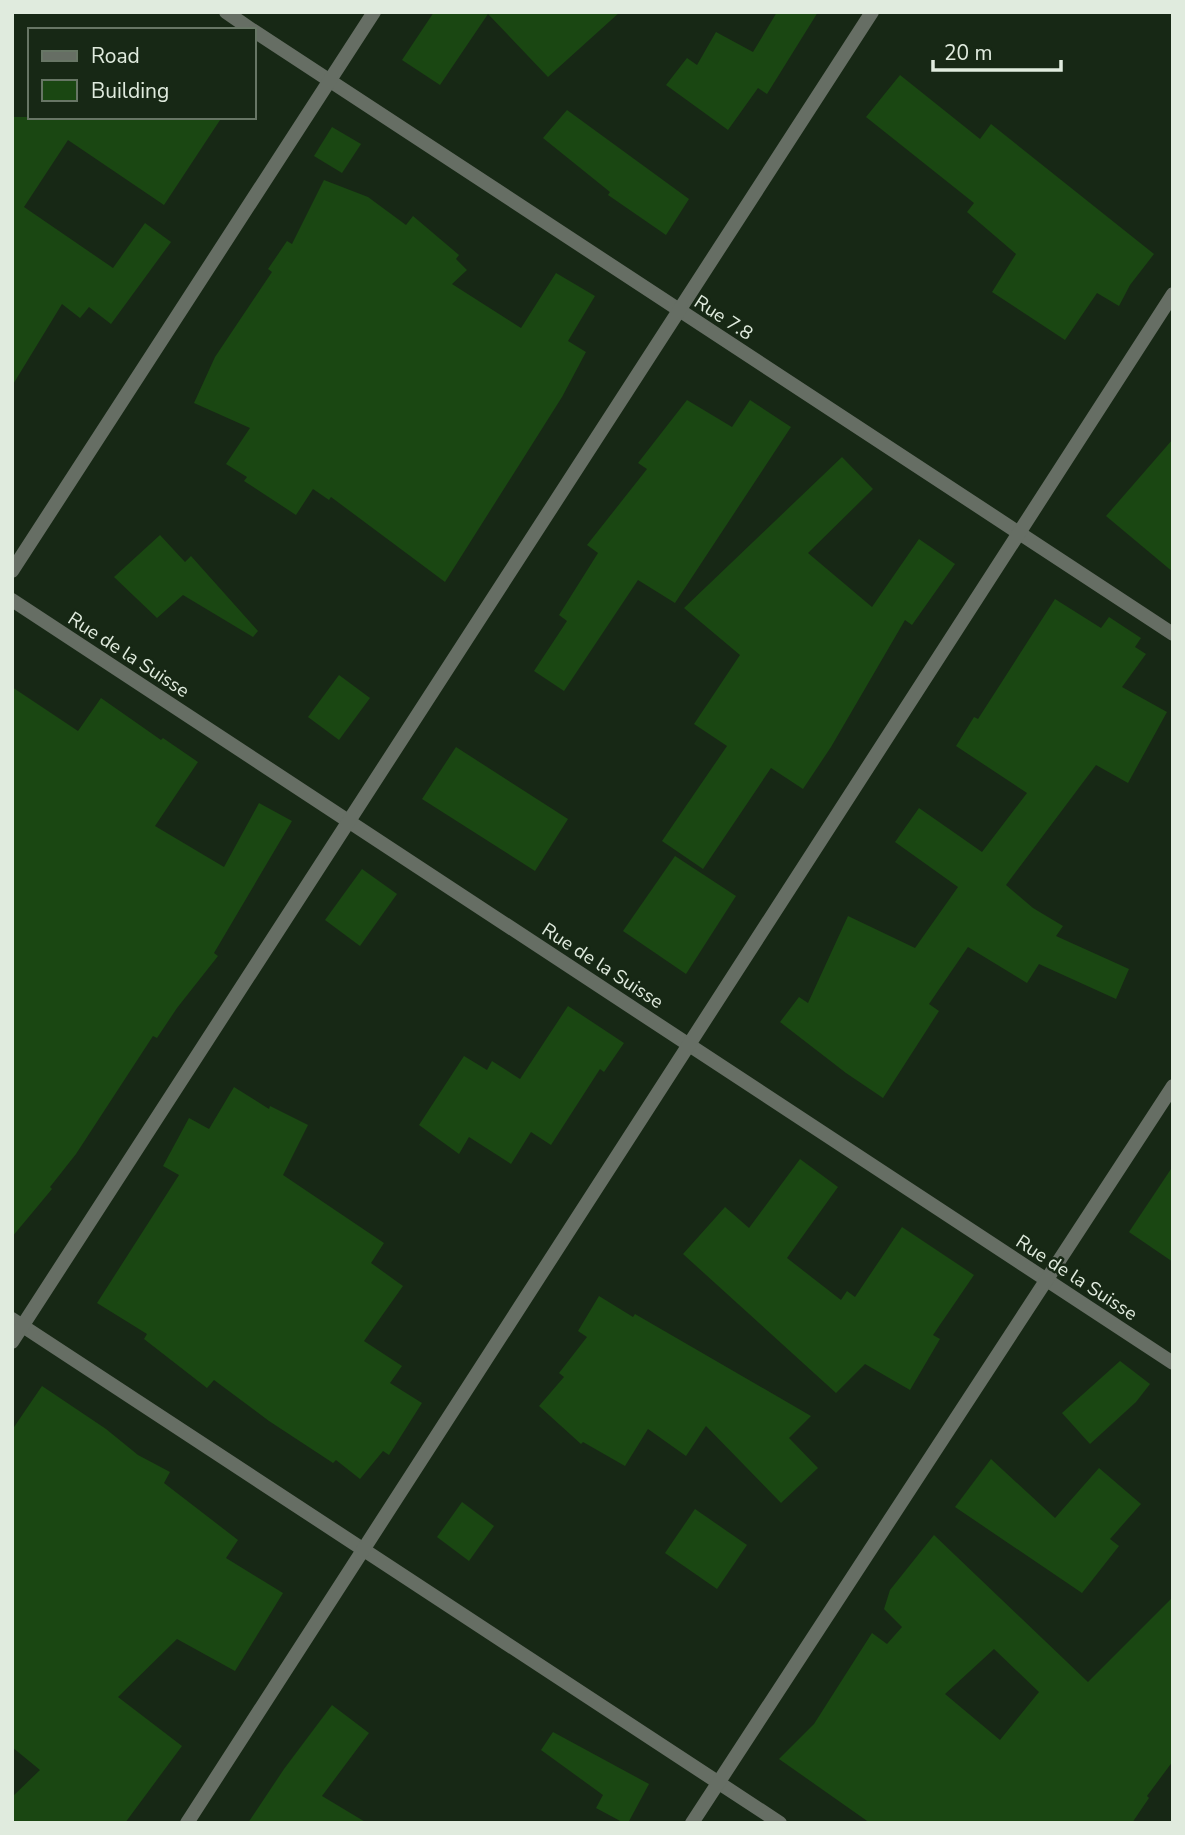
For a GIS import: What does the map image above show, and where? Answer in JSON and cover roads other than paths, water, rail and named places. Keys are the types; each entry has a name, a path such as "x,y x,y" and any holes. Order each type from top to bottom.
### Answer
{"street":[{"name":"Rue 7.8","path":"226,12 250,28"},
{"path":"12,571 374,12"},
{"path":"12,1342 18,1322 349,821 872,12"},
{"name":"Rue 7.8","path":"256,32 1173,634"},
{"path":"187,1823 1173,294"},
{"name":"Rue de la Suisse","path":"12,600 1173,1363"},
{"path":"692,1823 1173,1086"},
{"path":"18,1322 780,1823"}]}
